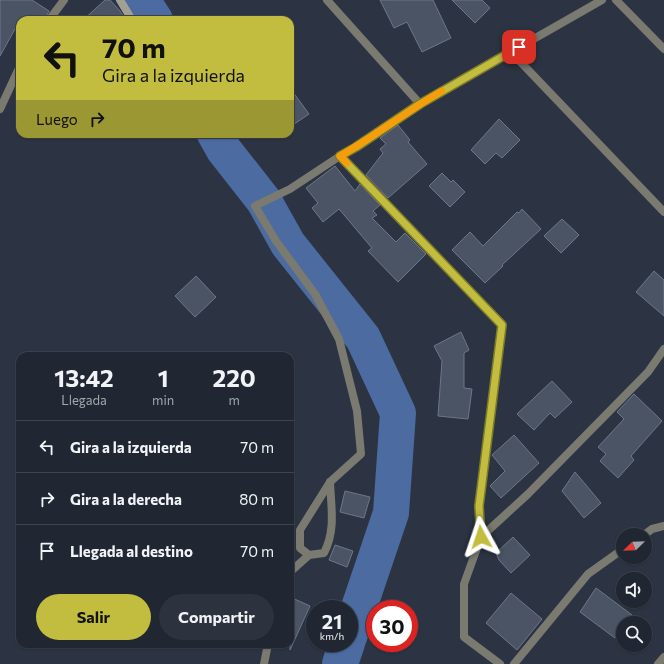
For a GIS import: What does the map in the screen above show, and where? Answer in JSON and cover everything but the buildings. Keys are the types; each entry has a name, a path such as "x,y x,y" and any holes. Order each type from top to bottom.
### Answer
{"main road":[{"path":"120,0 130,16"}],"street":[{"path":"52,16 64,0"},
{"path":"327,0 420,104"},
{"path":"309,555 300,548 300,530 330,482 361,454 357,410 339,339 315,294 276,241 255,206 290,189 420,104 602,0"},
{"path":"616,0 664,49"},
{"path":"510,52 664,212"},
{"path":"0,108 16,74"},
{"path":"340,156 502,325 479,506 481,537 464,584 464,637 500,664"},
{"path":"481,537 528,494 648,372 664,349"},
{"path":"294,568 309,555 324,553 328,545 332,529 330,482"},
{"path":"652,529 664,526"},
{"path":"514,664 588,574 616,554"},
{"path":"264,664 267,648"},
{"path":"658,664 664,657"}],"waterway":[{"path":"142,0 152,16"},
{"path":"217,138 224,150 264,201 288,244 363,338 398,413 391,513 358,610"},
{"path":"340,664 344,652"}],"slow traffic":[{"path":"347,163 340,156 442,91"}],"route":[{"path":"481,537 479,506 502,325 340,156 420,104 519,47"}]}
